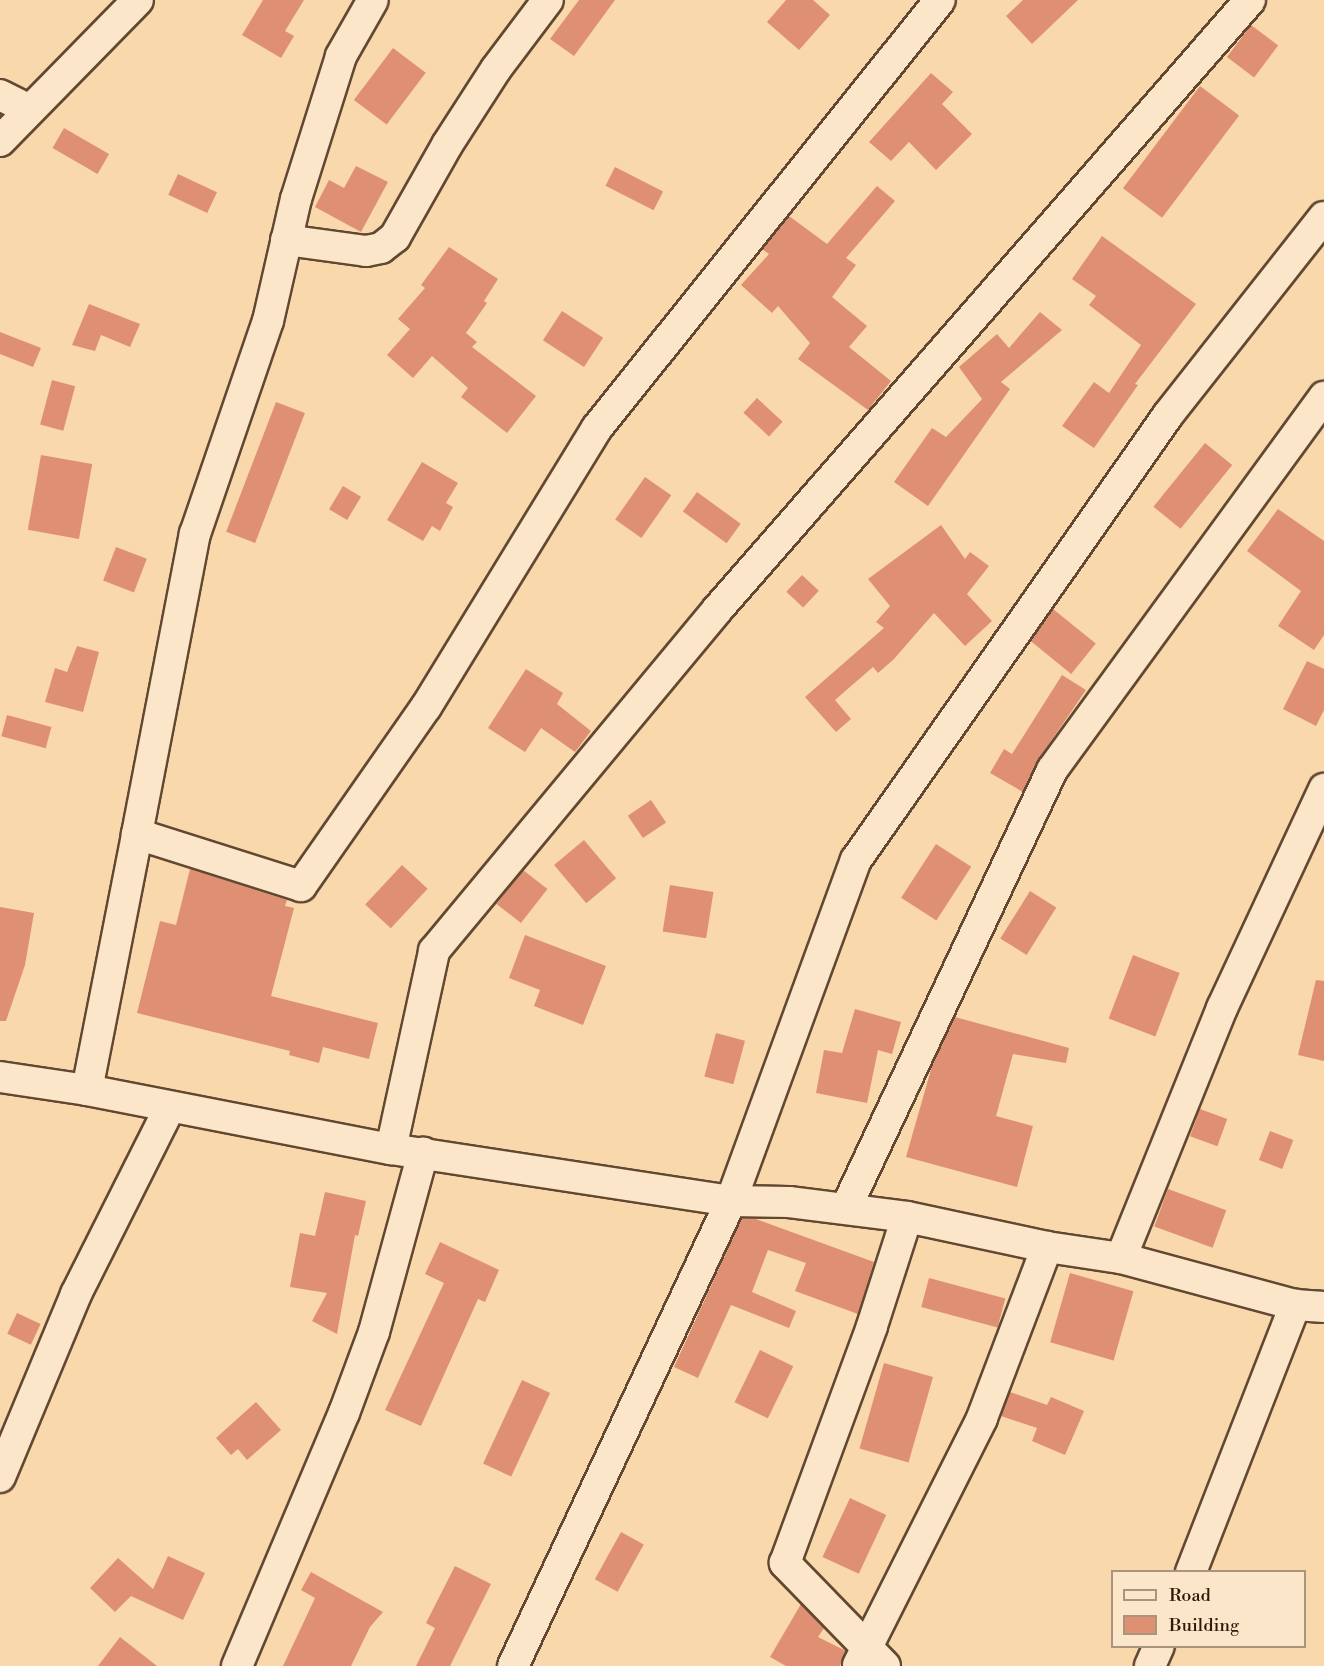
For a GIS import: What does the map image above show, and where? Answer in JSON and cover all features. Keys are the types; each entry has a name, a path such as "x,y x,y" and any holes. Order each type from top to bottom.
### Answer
{"street":[{"path":"0,141 138,0"},
{"path":"87,1090 195,534 268,321 286,240 341,56 373,0"},
{"path":"286,240 366,251 381,248 395,237 453,136 548,0"},
{"path":"137,834 301,886 426,707 597,428 940,0"},
{"path":"391,1149 434,951 717,610 1250,0"},
{"path":"0,95 29,110"},
{"path":"513,1666 731,1201 856,860 1168,414 1324,217"},
{"path":"846,1208 1052,770 1324,397"},
{"path":"1121,1258 1222,1008 1324,789"},
{"path":"0,1077 87,1090 391,1149 731,1201 846,1208 907,1217 1047,1247 1121,1258 1294,1305 1324,1307"},
{"path":"0,1477 76,1294 170,1107"},
{"path":"237,1666 344,1413 374,1332 423,1153"},
{"path":"907,1217 872,1326 785,1563 870,1661 982,1418 1047,1247"},
{"path":"1192,1570 1294,1305"},
{"path":"1150,1666 1159,1648"}],"building":[{"path":"263,0 304,0 285,31 294,36 281,58 242,35"},
{"path":"579,0 615,0 574,56 550,39"},
{"path":"786,0 813,0 830,15 799,50 767,22"},
{"path":"1023,0 1078,0 1032,44 1006,16"},
{"path":"1251,25 1278,45 1254,77 1227,57"},
{"path":"393,48 426,73 387,125 354,100"},
{"path":"931,73 953,92 942,104 972,134 936,170 909,142 891,161 869,142"},
{"path":"1200,86 1239,115 1162,218 1123,188"},
{"path":"64,128 109,154 98,174 53,148"},
{"path":"356,166 388,182 361,232 315,207 329,180 344,188"},
{"path":"615,167 663,192 654,210 605,186"},
{"path":"178,174 217,192 207,213 168,195"},
{"path":"877,186 895,201 846,258 856,265 832,297 867,326 849,347 891,381 868,410 798,359 810,343 778,306 772,313 741,285 769,254 762,249 789,216 827,244"},
{"path":"1102,236 1196,304 1135,384 1138,385 1094,448 1062,426 1094,382 1109,393 1141,345 1089,305 1096,296 1072,279"},
{"path":"449,247 498,279 484,301 487,303 466,333 477,342 472,347 536,396 507,433 461,397 468,388 432,356 413,378 387,355 410,329 398,319 425,288 421,285"},
{"path":"89,304 140,324 130,347 101,335 95,351 72,345"},
{"path":"562,311 603,338 584,367 543,340"},
{"path":"1040,312 1062,330 1001,382 1010,389 928,506 894,482 932,428 946,437 987,394 982,399 959,367 997,334 1009,348"},
{"path":"0,332 41,348 33,367 0,354"},
{"path":"52,380 75,386 63,431 40,424"},
{"path":"757,398 783,422 769,436 743,413"},
{"path":"276,402 305,413 255,543 226,532"},
{"path":"1205,443 1232,465 1181,529 1153,507"},
{"path":"41,455 92,464 79,539 28,530"},
{"path":"422,462 458,483 446,503 453,507 440,531 432,526 423,541 387,520"},
{"path":"645,477 671,495 641,538 615,520"},
{"path":"343,486 361,497 347,520 329,509"},
{"path":"697,492 741,524 727,543 683,511"},
{"path":"1278,509 1324,541 1324,635 1314,650 1278,626 1301,591 1247,551"},
{"path":"941,525 965,559 970,552 989,566 967,594 992,621 965,646 934,613 894,659 878,673 873,667 835,700 851,719 836,732 805,697 884,628 876,622 890,606 868,579"},
{"path":"116,547 147,559 134,592 103,581"},
{"path":"802,575 819,591 803,608 786,592"},
{"path":"1053,609 1096,644 1071,674 1028,639"},
{"path":"77,646 99,652 83,712 45,702 55,668 67,672"},
{"path":"1307,661 1324,669 1324,710 1316,726 1283,709"},
{"path":"526,669 563,693 557,704 591,731 575,752 541,728 525,752 488,728"},
{"path":"1062,675 1086,690 1038,760 1023,792 990,773 1004,749 1012,754"},
{"path":"7,715 51,727 46,748 1,736"},
{"path":"651,800 666,822 643,838 628,816"},
{"path":"584,840 616,878 586,903 554,865"},
{"path":"936,844 971,867 936,921 901,898"},
{"path":"402,865 428,889 391,928 365,904"},
{"path":"190,869 287,900 285,906 294,908 271,996 378,1023 369,1059 323,1047 319,1063 289,1055 290,1051 137,1013 160,921 176,925"},
{"path":"523,870 547,889 521,923 497,904"},
{"path":"670,885 713,892 706,938 663,931"},
{"path":"1030,891 1056,907 1027,955 1000,938"},
{"path":"0,907 34,913 25,965 6,1021 0,1021"},
{"path":"525,935 606,966 583,1025 534,1006 540,990 509,978"},
{"path":"1133,955 1180,973 1155,1036 1109,1018"},
{"path":"1316,980 1324,981 1324,1061 1298,1055"},
{"path":"855,1009 901,1022 892,1054 878,1050 867,1103 816,1093 824,1050 842,1053"},
{"path":"955,1017 1069,1048 1066,1063 1013,1054 996,1116 1033,1126 1017,1187 906,1157 932,1066"},
{"path":"716,1033 745,1041 733,1084 704,1076"},
{"path":"1200,1109 1227,1119 1217,1146 1190,1136"},
{"path":"1270,1131 1293,1140 1282,1169 1259,1160"},
{"path":"1168,1189 1226,1210 1213,1248 1154,1227"},
{"path":"325,1192 366,1201 358,1236 355,1235 337,1334 312,1321 327,1293 290,1287 300,1233 315,1236"},
{"path":"742,1218 756,1219 874,1262 858,1314 795,1291 806,1263 768,1250 752,1292 796,1311 789,1328 731,1305 698,1378 674,1367"},
{"path":"440,1242 499,1270 485,1302 478,1299 421,1426 385,1410 444,1283 425,1274"},
{"path":"1070,1273 1133,1291 1114,1360 1050,1342"},
{"path":"929,1278 1005,1298 998,1327 921,1307"},
{"path":"17,1313 41,1324 31,1345 7,1334"},
{"path":"760,1350 793,1366 768,1418 735,1402"},
{"path":"884,1363 933,1377 908,1463 859,1449"},
{"path":"522,1380 550,1393 511,1476 483,1463"},
{"path":"1010,1392 1047,1405 1051,1397 1084,1411 1065,1455 1032,1441 1037,1428 1001,1416"},
{"path":"256,1402 281,1430 247,1460 238,1449 231,1455 216,1438"},
{"path":"850,1498 886,1515 859,1574 823,1557"},
{"path":"621,1532 644,1545 618,1592 595,1579"},
{"path":"168,1556 205,1573 183,1620 131,1596 115,1612 90,1588 118,1558 153,1589"},
{"path":"455,1566 491,1584 450,1666 416,1666 435,1628 426,1623"},
{"path":"311,1572 383,1612 370,1627 351,1666 283,1666 315,1598 301,1590"},
{"path":"801,1604 824,1628 818,1637 846,1651 840,1666 786,1666 770,1657"},
{"path":"120,1637 157,1666 98,1666"}]}
